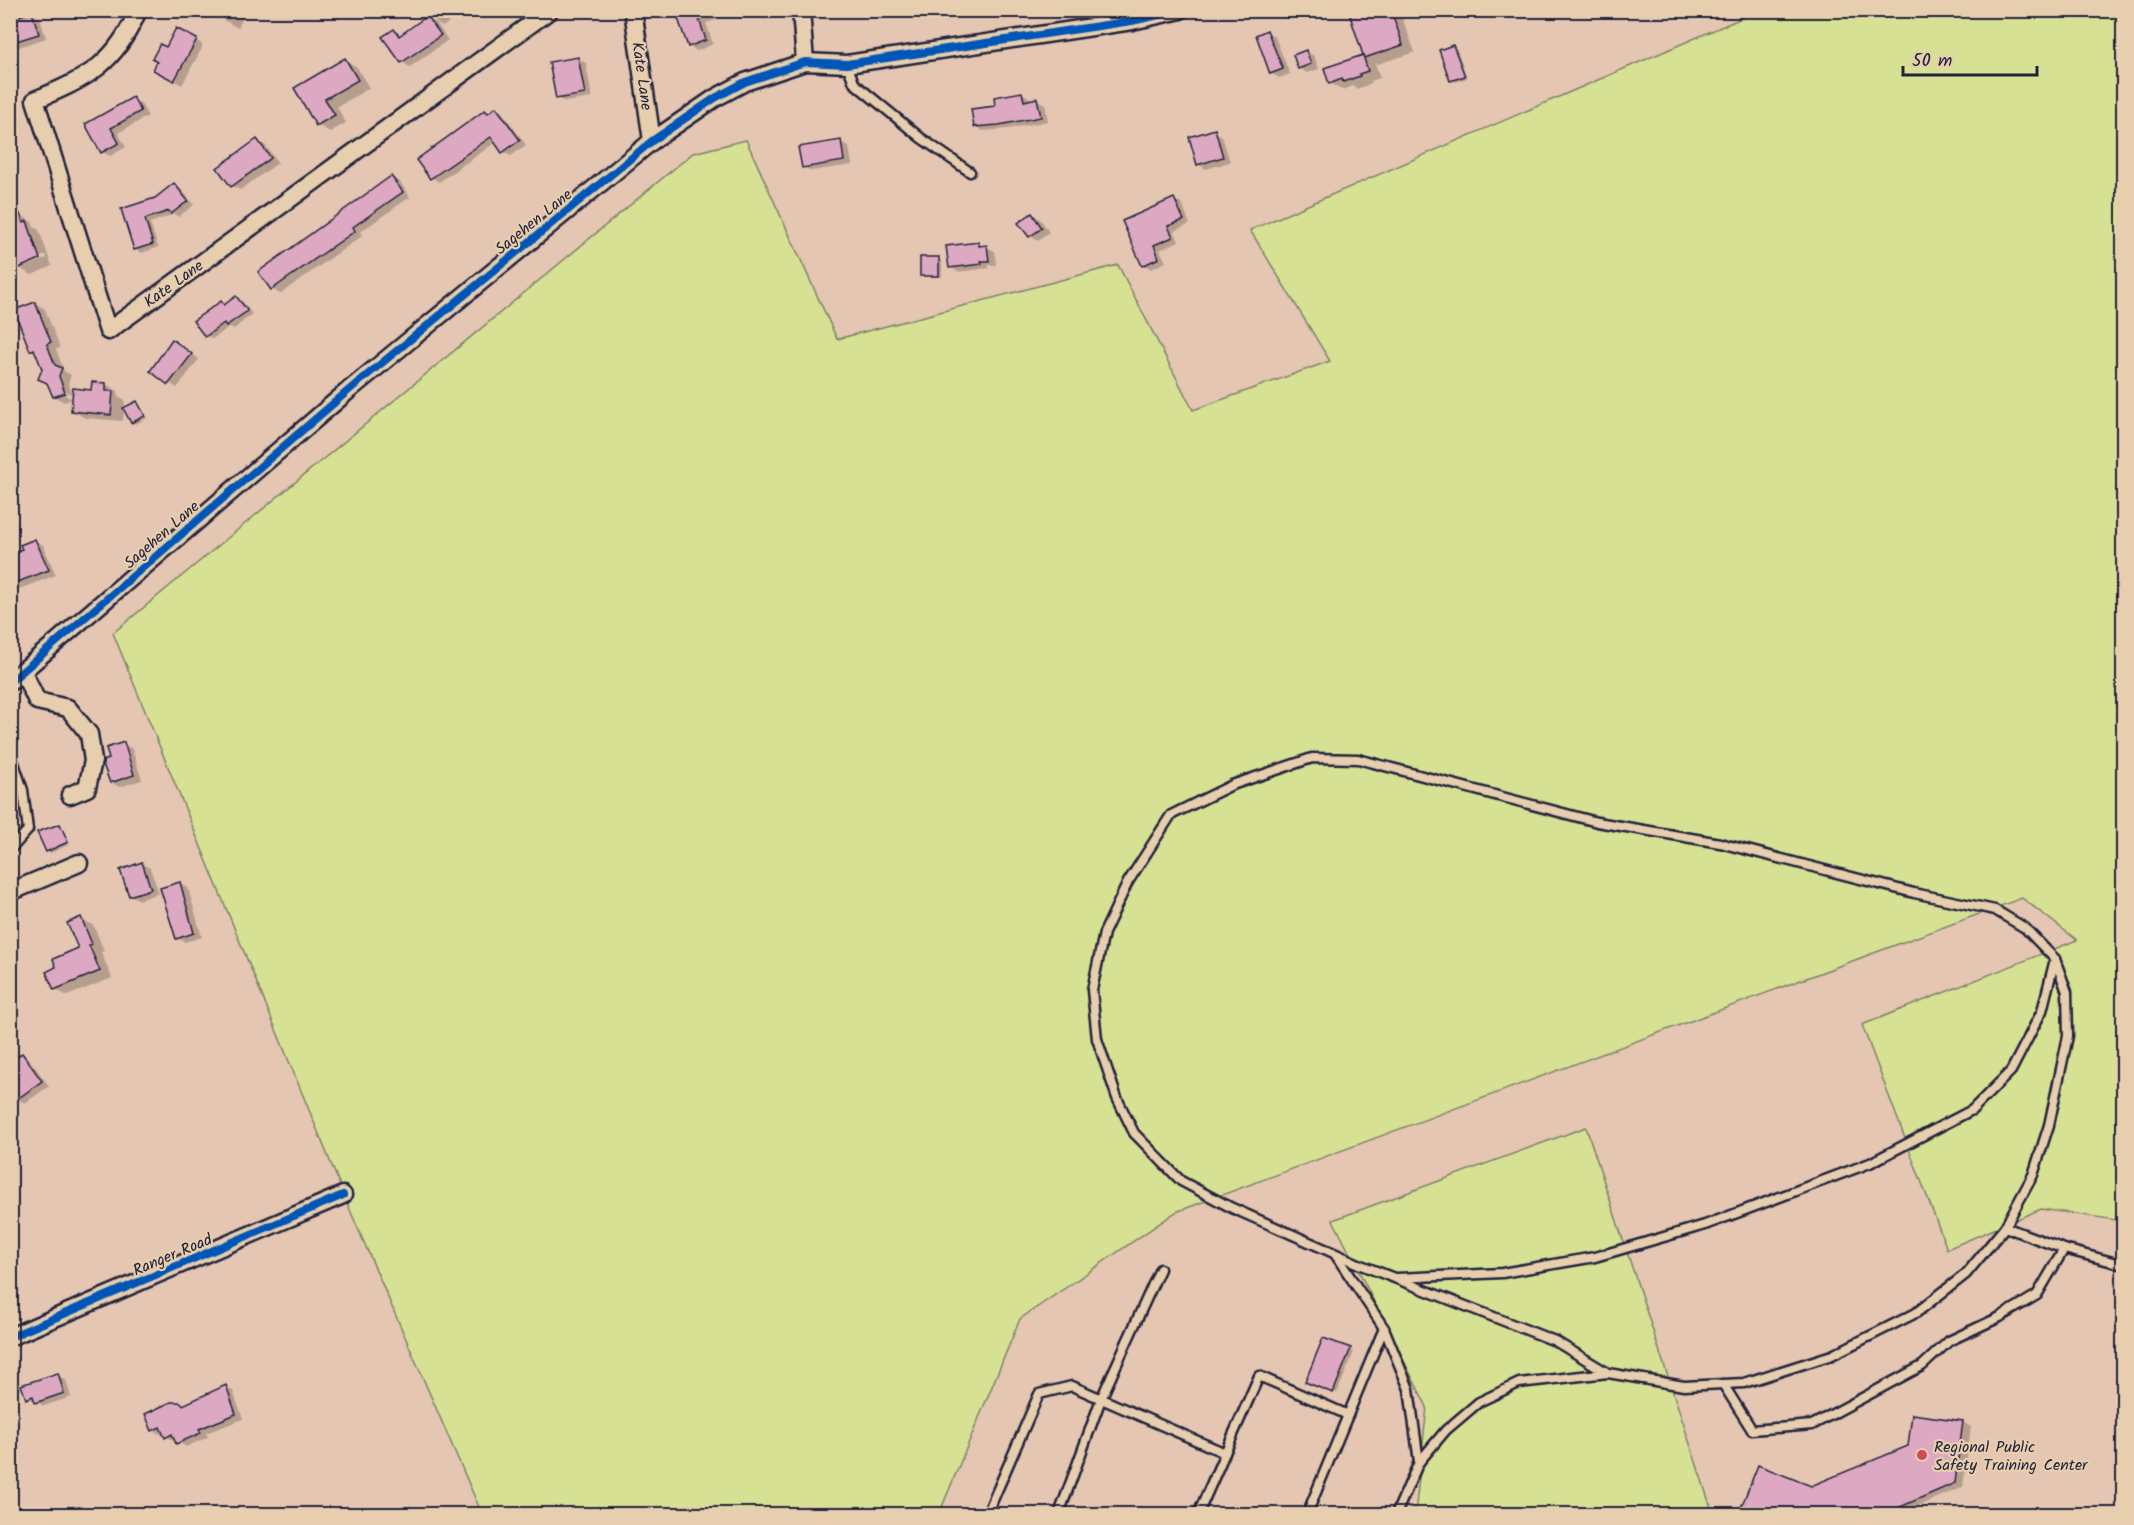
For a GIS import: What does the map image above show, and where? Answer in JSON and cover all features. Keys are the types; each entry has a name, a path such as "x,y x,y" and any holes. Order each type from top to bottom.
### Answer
{"street":[{"name":"Kate Lane","path":"138,10 128,33 94,72 72,85 35,100 108,331 550,10"},
{"name":"Kate Lane","path":"633,10 652,141"},
{"path":"801,10 805,63"},
{"name":"Sagehen Lane","path":"17,677 349,390 652,141 698,109 746,82 805,63 847,64 1132,21 1181,10"},
{"path":"17,677 37,701 68,708 89,734 93,761 87,788 70,795"},
{"path":"12,886 79,864"},
{"name":"Ranger Road","path":"10,1337 343,1195"}],"lane":[{"path":"847,64 854,83 921,138 970,172"},
{"path":"10,751 23,790 28,830 10,850"},
{"path":"1396,1515 1419,1462 1446,1430 1479,1402 1519,1383 1608,1372 1684,1386 1744,1383 1832,1354 1916,1313 1966,1274 2005,1227 2033,1175 2049,1125 2068,1036 2067,992 2055,959 2025,928 1995,910 1914,894 1720,843 1597,822 1358,759 1312,758 1232,785 1171,815 1128,882 1104,933 1092,990 1097,1039 1117,1098 1134,1133 1181,1181 1232,1208 1393,1278 1555,1341 1608,1372"},
{"path":"1393,1278 1502,1273 1595,1257 1705,1225 1870,1163 1972,1110 2011,1071 2042,1011 2055,959"},
{"path":"2005,1227 2064,1249 2124,1265"},
{"path":"1723,1383 1752,1430 1812,1425 1922,1366 1949,1341 2000,1317 2037,1295 2064,1249"},
{"path":"1335,1254 1384,1328 1409,1389 1419,1462"},
{"path":"1059,1515 1101,1399 1160,1269"},
{"path":"1307,1515 1384,1328"},
{"path":"1198,1515 1259,1376 1347,1415"},
{"path":"989,1514 1039,1394 1072,1386 1225,1453"}],"green space":[{"path":"1758,11 2123,11 2123,1221 2041,1209 1947,1249 1862,1025 2077,940 2022,898 1176,1212 1020,1319 939,1514 482,1514 353,1217 113,633 693,153 746,140 837,339 1118,265 1193,410 1330,361 1250,230"},
{"path":"1586,1127 1713,1514 1415,1514 1427,1407 1333,1220"}],"building":[{"path":"675,10 696,10 706,40 688,47"},
{"path":"1348,10 1391,10 1403,45 1364,58"},
{"path":"32,12 39,34 10,43 10,19"},
{"path":"427,16 441,35 401,63 382,37 394,29 399,36"},
{"path":"176,28 197,39 174,81 153,70 157,62 152,59 160,44 166,47"},
{"path":"1267,30 1283,69 1270,74 1256,35"},
{"path":"1453,45 1465,76 1450,81 1439,50"},
{"path":"1306,50 1311,64 1298,69 1293,55"},
{"path":"1363,55 1368,71 1343,82 1342,79 1329,84 1324,68"},
{"path":"578,57 585,94 556,99 549,62"},
{"path":"345,58 358,80 325,99 335,115 316,126 294,88"},
{"path":"1022,92 1024,101 1037,98 1041,117 974,127 971,109 995,106 994,97"},
{"path":"133,97 141,111 111,128 119,143 101,153 85,124"},
{"path":"496,107 520,140 502,153 491,137 430,179 416,160 485,110 488,113"},
{"path":"1215,129 1223,157 1197,165 1189,137"},
{"path":"257,139 271,158 231,187 217,168"},
{"path":"841,140 844,161 802,168 798,147"},
{"path":"391,176 403,192 353,227 355,231 271,290 258,272"},
{"path":"174,183 188,201 171,214 169,211 145,219 153,244 134,250 121,209 155,198"},
{"path":"10,193 24,223 27,221 40,259 19,268 17,265 14,267 10,259"},
{"path":"1174,198 1184,220 1168,226 1173,237 1154,245 1159,258 1142,266 1122,221"},
{"path":"1032,213 1042,228 1029,237 1018,223"},
{"path":"979,242 979,246 987,245 989,261 949,268 946,246"},
{"path":"920,257 939,257 939,276 920,276"},
{"path":"236,296 247,310 246,312 226,326 224,323 205,337 193,321 221,301 224,305"},
{"path":"35,302 51,342 47,344 55,365 62,368 59,376 65,393 53,397 47,383 38,379 42,369 34,349 30,351 14,310"},
{"path":"172,339 192,354 168,385 150,371"},
{"path":"92,382 106,383 106,391 113,391 111,415 71,411 73,388 91,390"},
{"path":"137,401 145,416 131,423 123,408"},
{"path":"35,539 49,570 10,585 10,560 16,558 14,552 22,549 20,545"},
{"path":"124,742 134,775 110,783 103,764 103,761 109,759 106,748"},
{"path":"60,824 68,842 46,852 37,832"},
{"path":"142,862 151,889 129,896 120,870"},
{"path":"180,882 194,933 176,939 160,888"},
{"path":"81,917 100,971 54,990 46,972 56,967 53,959 78,948 67,923"},
{"path":"22,1053 42,1081 16,1100 10,1093 10,1062"},
{"path":"1323,1338 1351,1348 1333,1393 1305,1382"},
{"path":"58,1373 64,1393 35,1403 33,1396 26,1399 21,1385"},
{"path":"226,1385 236,1414 199,1429 201,1433 176,1444 172,1434 165,1438 160,1427 152,1431 145,1414 171,1402 179,1402 183,1405"},
{"name":"Regional Public Safety Training Center","path":"1912,1414 1963,1421 1955,1483 1882,1515 1738,1515 1758,1465 1811,1486 1908,1446"}],"cycle path":[{"path":"10,682 349,390 652,141 715,98 745,82 805,62 847,64 1132,21 1181,10"},
{"path":"10,1337 343,1195"}],"place":[{"name":"Regional Public Safety Training Center","path":"1922,1455"}]}
